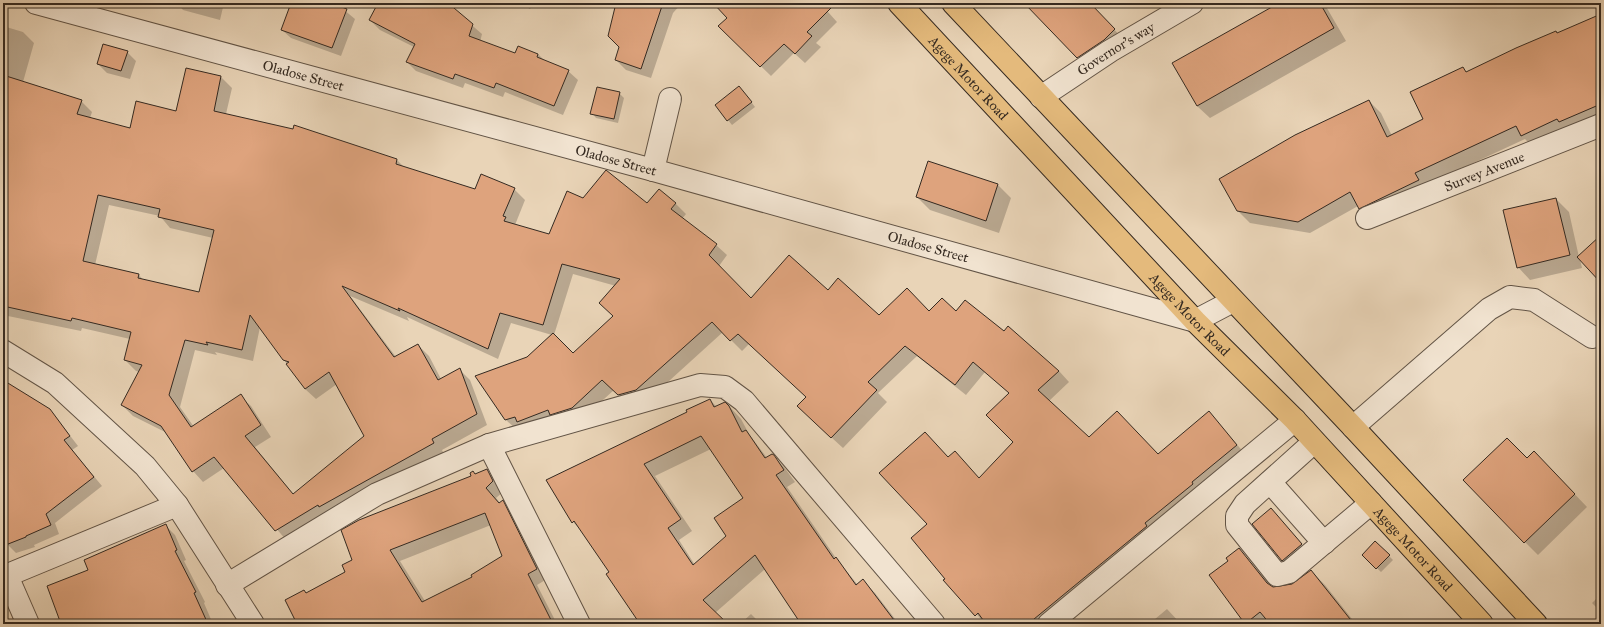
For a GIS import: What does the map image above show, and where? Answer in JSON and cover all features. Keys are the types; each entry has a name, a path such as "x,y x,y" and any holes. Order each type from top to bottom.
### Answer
{"main road":[{"name":"Agege Motor Road","path":"899,3 1195,321 1295,420 1482,624"},
{"path":"953,3 1353,427 1536,624"}],"street":[{"name":"Oladose Street","path":"36,3 653,170 1195,321"},
{"name":"Governor's way","path":"1040,96 1110,51 1192,3"},
{"path":"653,170 670,99"},
{"name":"Survey Avenue","path":"1367,218 1601,125"},
{"path":"1353,427 1489,309 1510,297 1534,300 1592,337"},
{"path":"1195,321 1233,301"},
{"path":"3,351 55,383 145,466 177,505 253,624"},
{"path":"227,585 377,494 488,445 700,385 725,387 744,402 934,624"},
{"path":"1049,624 1295,420"},
{"path":"1314,442 1245,504 1240,509 1236,520 1237,525 1277,575 1289,572 1371,503"},
{"path":"488,445 579,624"},
{"path":"1270,482 1324,543"},
{"path":"28,624 5,576 177,505"}],"building":[{"path":"291,3 331,3 347,9 332,48 281,30"},
{"path":"378,3 448,3 473,24 469,36 515,53 518,46 538,54 537,57 569,70 554,106 496,83 494,88 455,74 453,79 406,62 415,44 369,20"},
{"path":"616,3 663,3 641,69 615,60 619,47 608,36"},
{"path":"713,3 836,3 807,32 812,36 795,54 784,44 760,67 718,26 727,18"},
{"path":"1024,3 1090,3 1115,29 1104,40 1077,58"},
{"path":"1279,3 1320,3 1334,28 1197,106 1172,63"},
{"path":"1601,14 1601,104 1559,122 1557,119 1521,136 1516,126 1415,173 1419,180 1359,209 1350,192 1298,222 1237,211 1219,179 1295,135 1369,100 1387,137 1423,119 1410,92 1463,67 1466,72 1516,48 1556,31 1557,33"},
{"path":"103,44 128,51 121,71 97,64"},
{"path":"186,68 221,76 214,111 293,129 294,125 397,159 396,164 475,189 481,174 515,188 503,216 506,217 504,221 549,234 567,191 583,198 606,170 647,203 659,189 676,203 671,209 717,244 709,255 751,298 789,255 828,290 838,278 879,315 907,288 929,311 942,298 956,311 965,300 1004,331 1008,326 1059,371 1038,390 1089,437 1117,411 1158,454 1209,411 1237,445 1192,482 1193,484 1145,523 1147,526 1028,624 986,624 978,613 975,616 943,580 945,579 911,538 927,524 879,473 925,432 948,457 955,451 979,478 1013,442 986,415 1009,393 973,362 955,385 905,346 868,382 877,390 831,438 797,406 806,397 738,334 730,341 712,322 636,390 618,395 602,380 572,408 550,415 548,410 517,422 515,417 505,420 475,376 527,357 553,333 573,353 613,316 599,303 620,279 562,264 543,325 500,313 488,349 398,308 400,311 342,286 394,357 418,344 438,380 460,368 477,414 432,439 434,443 319,507 318,505 275,531 214,457 192,472 161,426 121,405 142,365 124,360 131,332 72,318 71,321 3,306 3,75 82,100 77,114 130,128 136,101 176,111","holes":["98,195 160,209 158,217 214,230 199,292 138,278 139,274 83,261","250,315 283,360 289,362 286,364 305,389 329,372 364,436 293,494 245,436 261,425 241,394 191,427 169,395 185,340 208,345 206,342 242,350"]},
{"path":"739,86 752,102 727,121 715,105"},
{"path":"597,87 620,92 614,119 590,114"},
{"path":"928,161 998,184 986,221 916,197"},
{"path":"1556,198 1570,255 1517,268 1503,210"},
{"path":"1601,235 1601,283 1577,257"},
{"path":"3,380 50,409 70,436 64,440 94,477 46,514 51,525 3,546"},
{"path":"710,399 714,407 725,402 729,406 742,432 746,430 765,458 772,454 774,455 784,470 776,475 834,559 836,557 856,585 863,579 897,624 801,624 755,555 703,600 728,624 640,624 606,574 609,572 574,521 572,523 546,480 687,412 686,410","holes":["701,436 743,498 714,518 726,536 693,565 668,528 681,519 644,464"]},
{"path":"1507,438 1527,458 1534,451 1575,494 1524,543 1463,480"},
{"path":"487,469 493,481 486,488 499,503 503,500 537,569 528,574 553,624 297,624 285,600 304,590 306,593 345,572 342,565 352,560 341,530 359,520 471,476 470,473 473,471 475,474","holes":["485,513 502,556 471,575 472,577 422,602 390,550"]},
{"path":"1271,508 1302,544 1282,561 1252,524"},
{"path":"166,524 177,550 175,551 196,592 194,593 208,624 61,624 47,586 88,570 84,560"},
{"path":"1375,541 1390,555 1376,569 1362,555"},
{"path":"1239,548 1267,583 1273,587 1292,584 1311,570 1354,624 1270,624 1260,612 1245,624 1209,575 1228,561 1226,558"}]}
